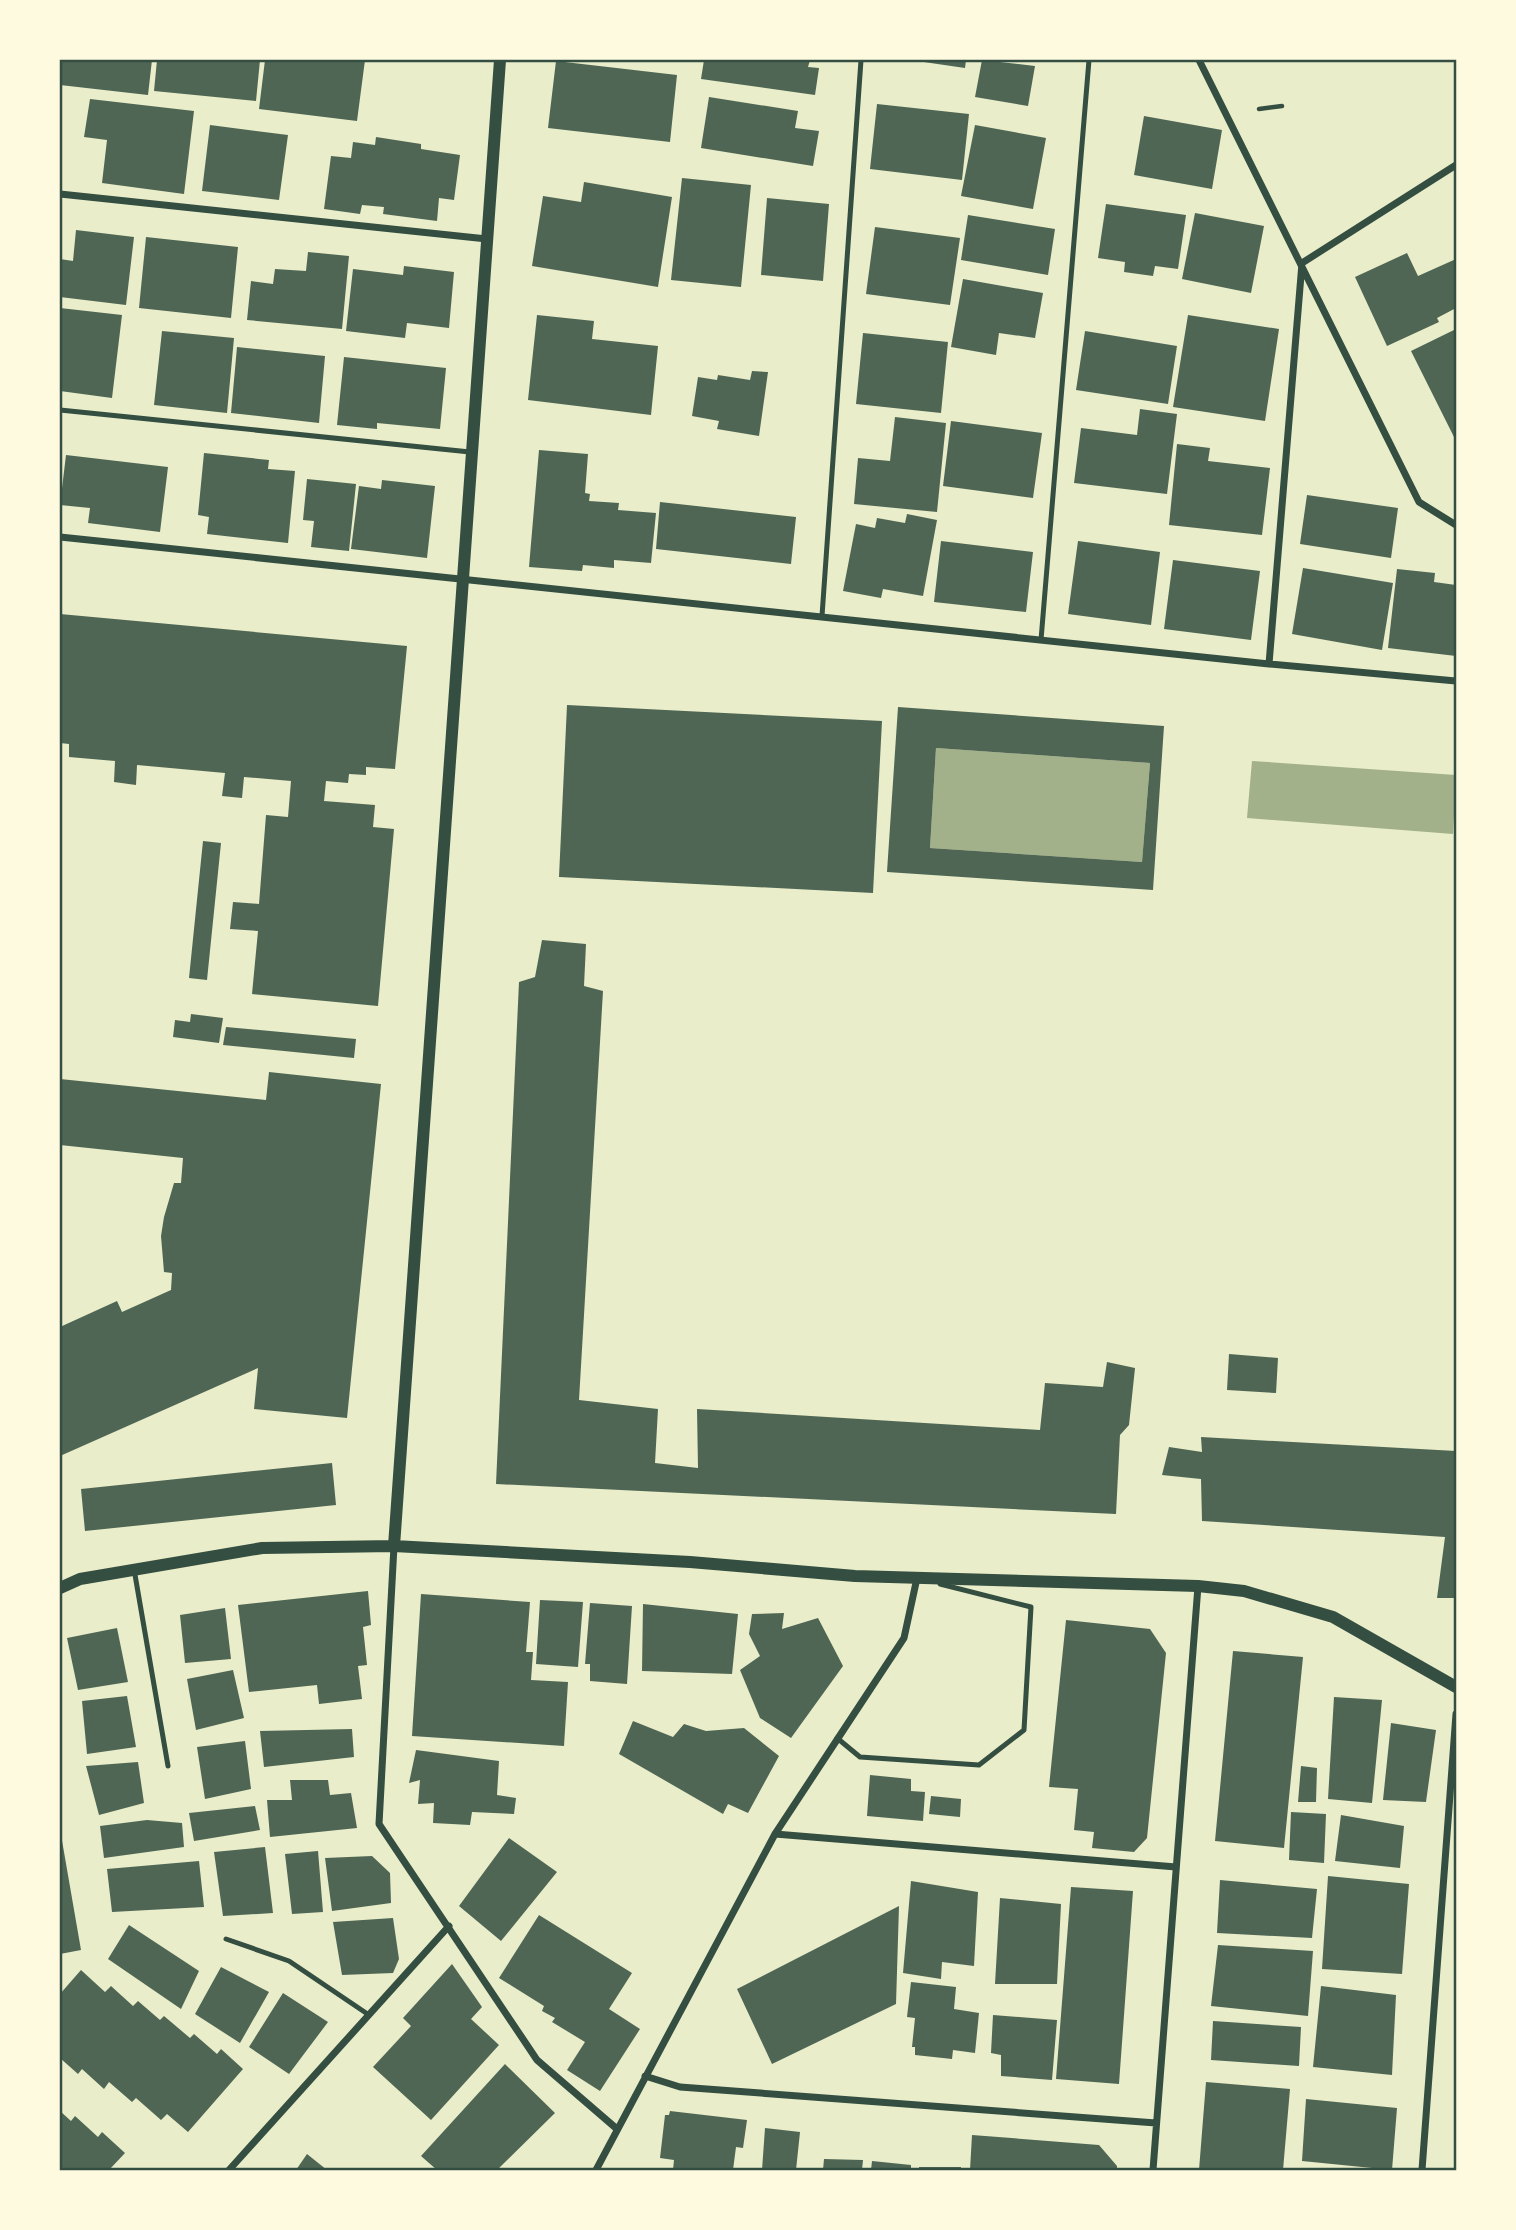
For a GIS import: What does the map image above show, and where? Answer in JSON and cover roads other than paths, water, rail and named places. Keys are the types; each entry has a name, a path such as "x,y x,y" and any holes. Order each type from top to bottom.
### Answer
{"street":[{"path":"500,60 394,1546 379,1824 537,2060 617,2129"},
{"path":"1199,60 1419,502 1457,524"},
{"path":"1302,263 1457,165"},
{"path":"60,194 487,239"},
{"path":"1269,664 1302,263"},
{"path":"60,537 1269,664 1457,681"},
{"path":"60,1588 80,1579 262,1548 394,1546 690,1562 855,1576 1198,1586 1244,1591 1334,1617 1457,1687"},
{"path":"596,2171 775,1834 904,1637 917,1578"},
{"path":"1153,2171 1198,1586"},
{"path":"1422,2171 1457,1714"},
{"path":"775,1834 1176,1867"},
{"path":"229,2171 449,1926"},
{"path":"645,2076 680,2087 1156,2123"}],"lane":[{"path":"822,617 861,60"},
{"path":"1041,639 1089,60"},
{"path":"60,410 473,453"},
{"path":"134,1569 168,1766"},
{"path":"837,1738 860,1757 979,1765 1024,1730 1031,1607 917,1578"},
{"path":"226,1939 289,1961 369,2015"}]}
